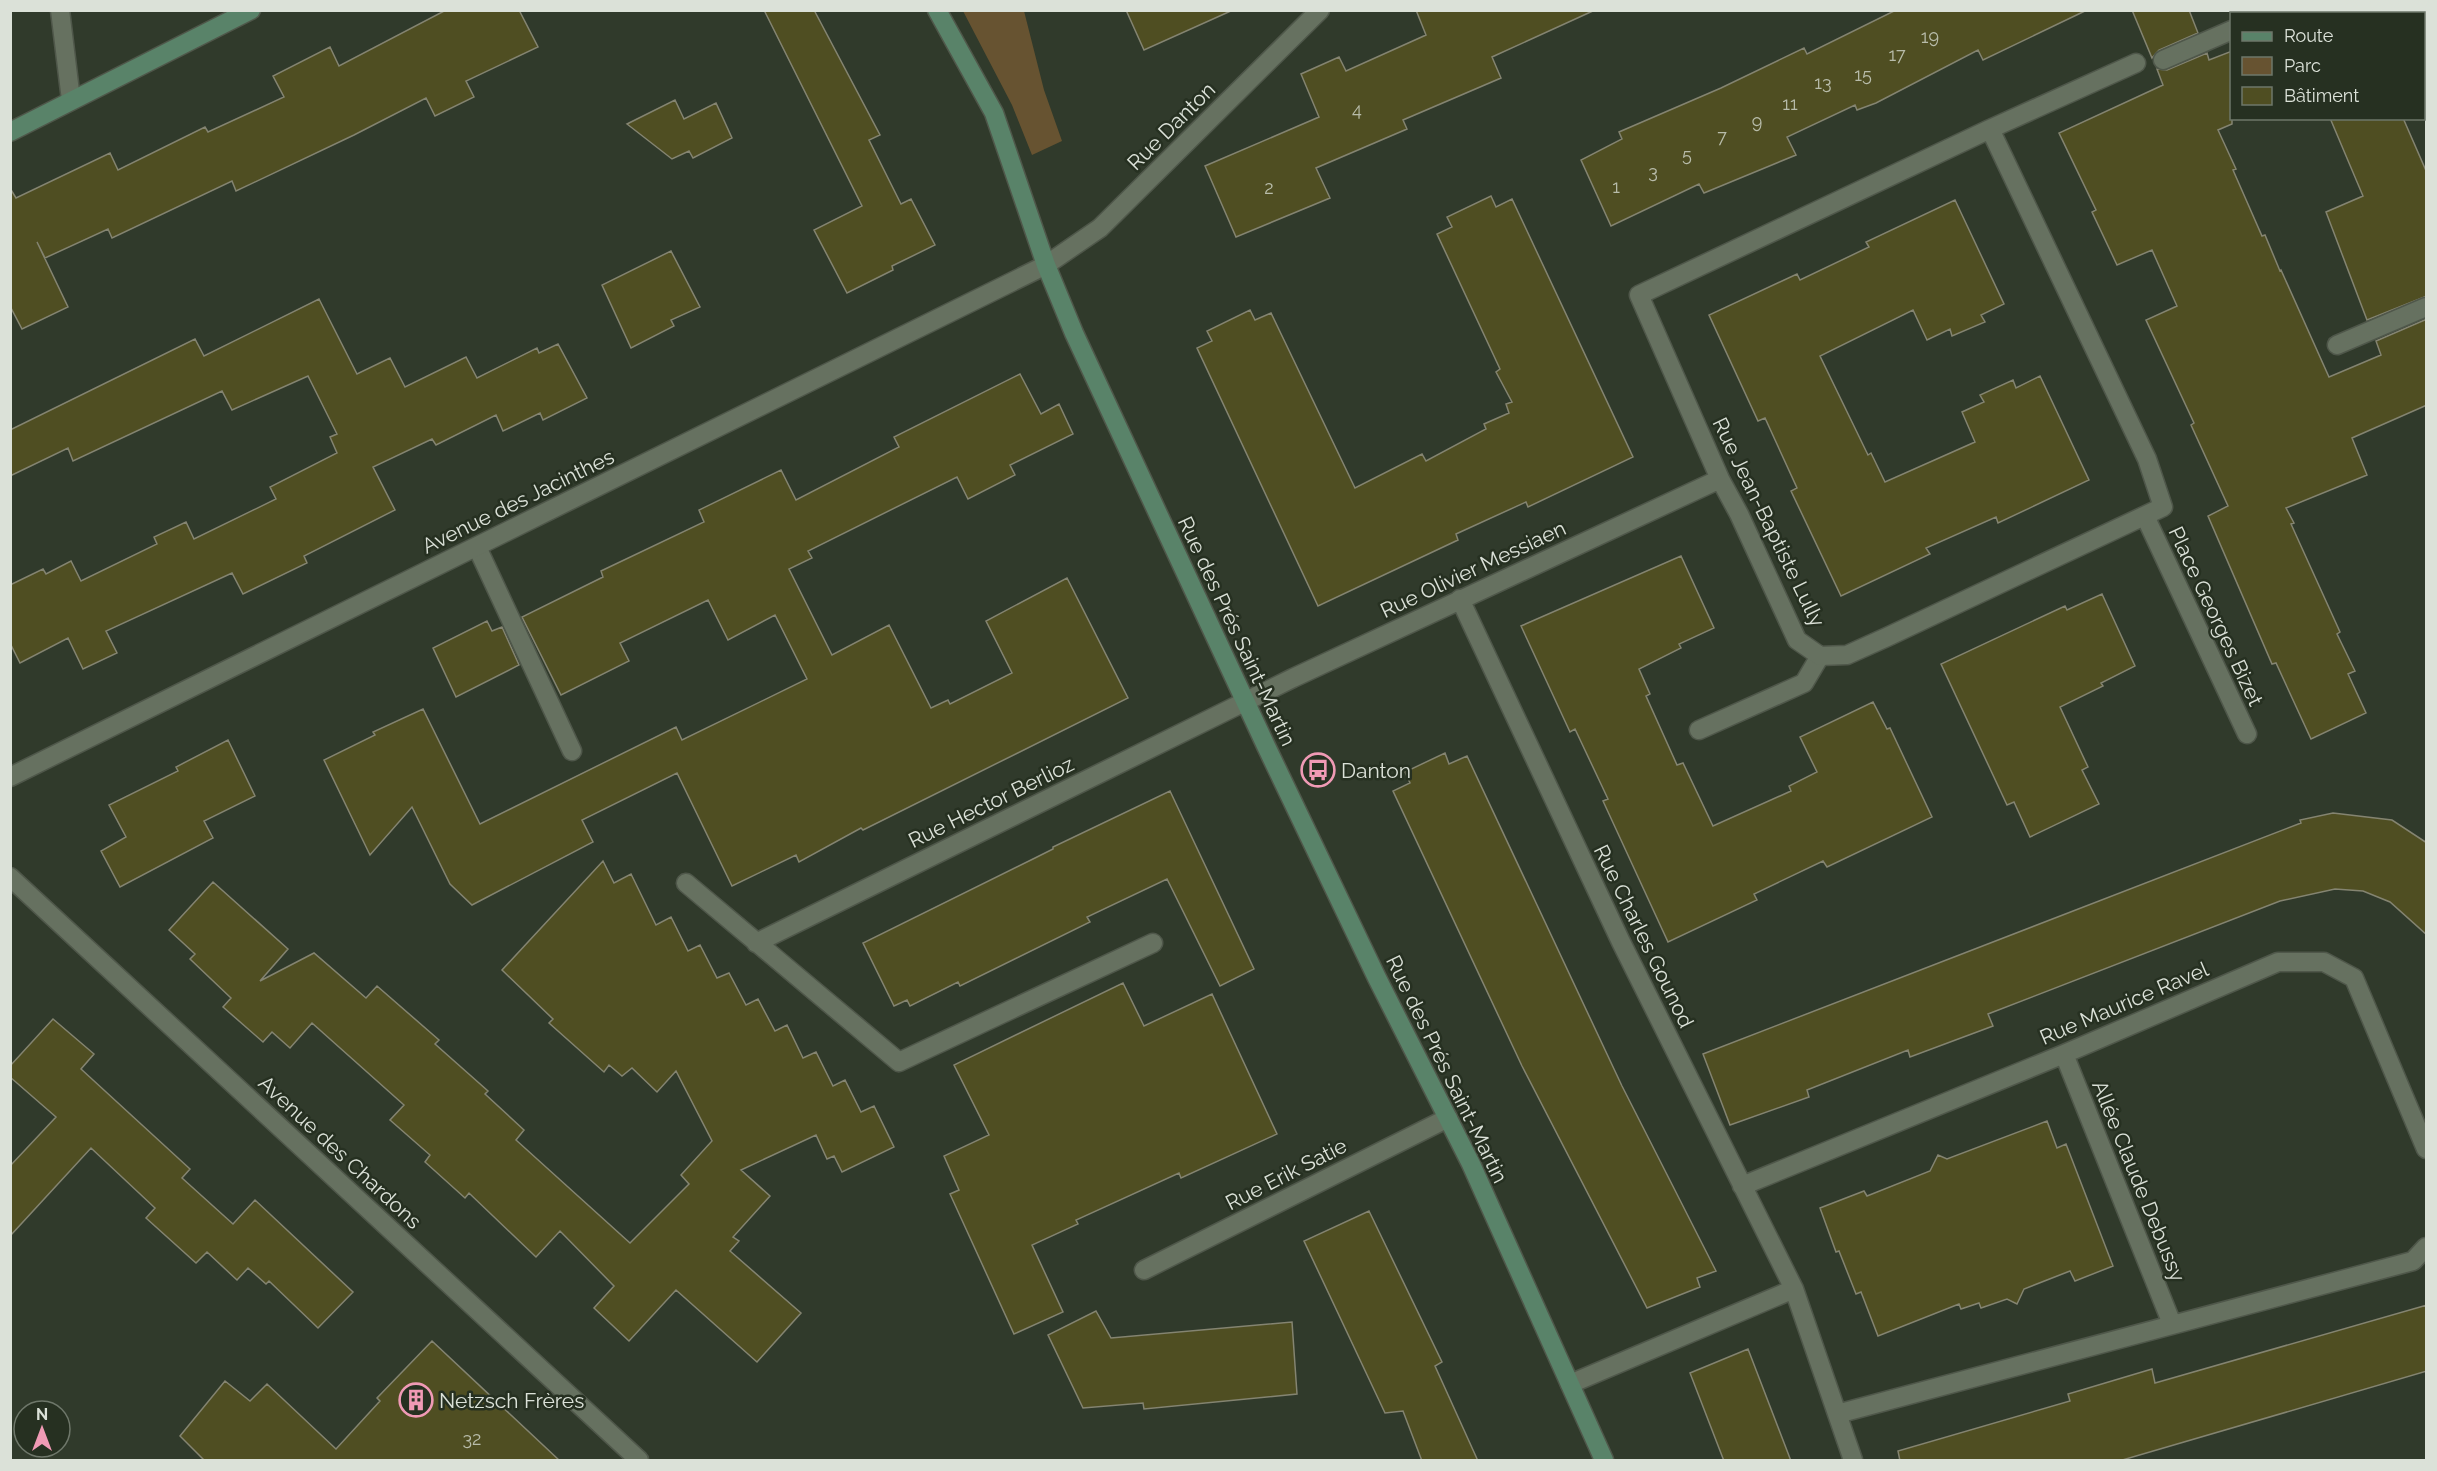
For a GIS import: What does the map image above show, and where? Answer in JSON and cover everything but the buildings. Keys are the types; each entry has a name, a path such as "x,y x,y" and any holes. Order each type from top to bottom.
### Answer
{"street":[{"path":"60,10 71,100"},
{"path":"10,132 251,10"},
{"name":"Rue des Prés Saint-Martin","path":"937,10 994,113 1046,265 1079,344 1245,702 1377,978 1448,1118 1604,1461"},
{"name":"Rue Danton","path":"1046,265 1101,228 1320,10"},
{"path":"2163,60 2230,31"},
{"name":"Rue Jean-Baptiste Lully","path":"1990,129 2147,459 2163,507 1857,651 1847,655 1820,656 1797,640 1739,514 1720,479 1639,295 1990,129 2136,63"},
{"name":"Avenue des Jacinthes","path":"10,777 1046,265"},
{"path":"2337,345 2427,307"},
{"name":"Rue Olivier Messiaen","path":"1245,702 1460,599 1720,479"},
{"name":"Place Georges Bizet","path":"2145,516 2247,735"},
{"path":"477,547 572,751"},
{"name":"Rue Charles Gounod","path":"1460,599 1621,942 1794,1289 1853,1461"},
{"path":"1699,730 1804,683 1820,656"},
{"name":"Rue Hector Berlioz","path":"756,943 1245,702"},
{"name":"Avenue des Chardons","path":"10,877 639,1461"},
{"path":"686,884 899,1062 1153,943"},
{"name":"Rue Maurice Ravel","path":"1742,1186 2064,1054 2278,962 2324,962 2354,978 2427,1149"},
{"name":"Allée Claude Debussy","path":"2064,1054 2172,1324"},
{"name":"Rue Erik Satie","path":"1144,1270 1448,1118"},
{"path":"1837,1414 2413,1261 2427,1247"},
{"path":"1570,1384 1794,1289"}],"green space":[{"path":"963,11 1024,11 1044,90 1062,141 1032,155 1012,105"}],"place":[{"name":"Danton","path":"1318,770"},
{"name":"Netzsch Frères","path":"416,1400"}]}
